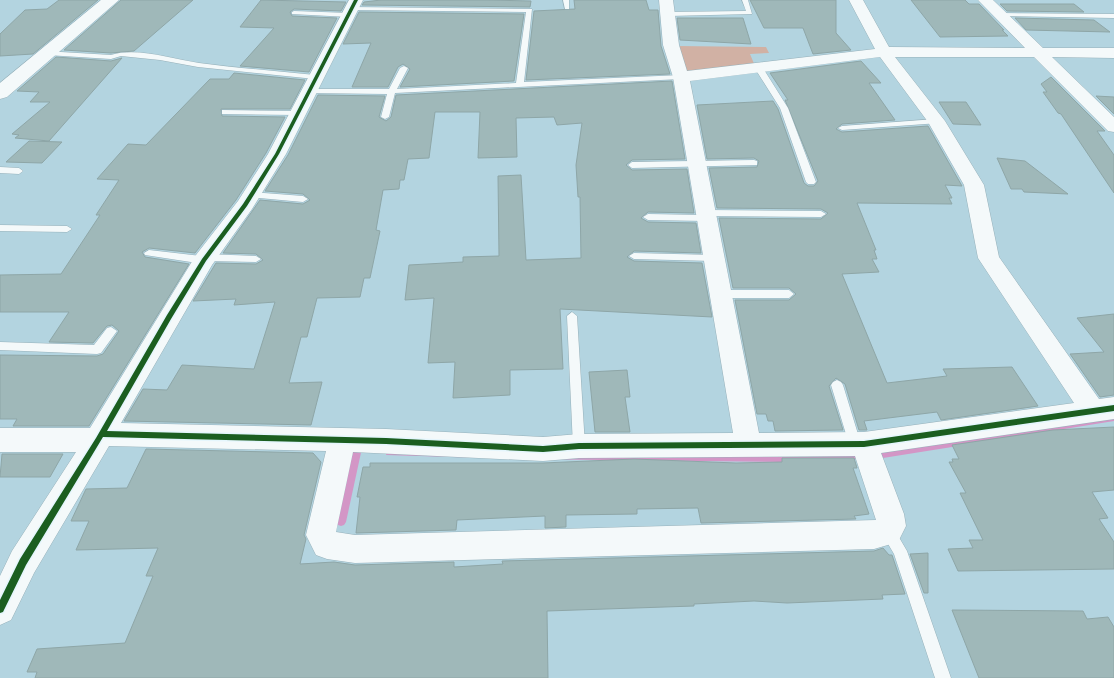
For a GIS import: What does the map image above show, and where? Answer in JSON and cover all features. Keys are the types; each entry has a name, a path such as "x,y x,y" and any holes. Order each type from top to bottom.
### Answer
{"main road":[{"path":"0,93 111,0"}],"street":[{"path":"0,440 100,437 386,441 543,449 579,446 748,445 863,450 1104,409 989,258 974,185 936,121 884,52 856,0"},
{"path":"985,0 1114,127"},
{"path":"667,7 671,45 681,76 748,445"},
{"path":"0,609 23,562 100,437 205,258 251,195 277,154 352,8"},
{"path":"681,76 884,52 1114,53"},
{"path":"342,441 321,535 327,545 355,549 874,535 888,532 892,526 890,514 863,450"}],"lane":[{"path":"566,0 567,8"},
{"path":"667,7 750,13 745,0"},
{"path":"294,13 352,8 530,10 520,85"},
{"path":"1000,15 1114,16"},
{"path":"48,53 111,57 121,54 160,58 312,84 392,91 681,76"},
{"path":"758,67 784,108 810,182"},
{"path":"385,116 392,91 404,68"},
{"path":"226,112 297,113"},
{"path":"842,128 936,121"},
{"path":"632,165 754,163"},
{"path":"0,170 19,171"},
{"path":"251,195 303,199"},
{"path":"648,217 821,214"},
{"path":"0,228 66,228"},
{"path":"148,253 205,258 256,258"},
{"path":"634,256 714,258"},
{"path":"720,294 789,294"},
{"path":"572,316 579,446"},
{"path":"0,346 96,350 111,331"},
{"path":"837,386 863,450"},
{"path":"888,532 900,551 943,678"}],"shaded area":[{"path":"676,46 766,47 769,53 750,54 755,66 684,74"},
{"path":"1114,413 1114,421 883,458 780,462 515,459 386,455 389,444 611,452"}],"building":[{"path":"59,0 98,0 33,54 0,56 0,34 25,10 47,9"},
{"path":"121,0 193,0 134,51 111,53 64,50"},
{"path":"261,0 346,2 341,11 294,9 290,12 292,16 337,18 309,72 240,66 274,28 240,27"},
{"path":"381,0 531,1 530,7 362,5 364,2"},
{"path":"574,0 646,0 649,10 658,10 661,46 670,74 526,80 534,11 575,9"},
{"path":"750,0 836,0 836,33 851,50 813,54 803,28 764,28"},
{"path":"911,0 965,0 969,4 979,4 1008,36 940,37"},
{"path":"1000,4 1074,4 1084,12 1007,11"},
{"path":"359,12 524,14 514,81 400,87 410,69 403,64 398,67 388,87 352,87 371,43 343,44"},
{"path":"677,18 743,18 751,44 680,40"},
{"path":"1015,18 1094,20 1110,32 1026,30"},
{"path":"56,57 111,61 122,58 49,141 15,138 19,135 12,134 50,102 30,102 39,92 17,91"},
{"path":"861,61 881,83 869,83 895,120 842,124 836,129 842,132 928,126 962,186 945,185 952,198 949,198 952,204 857,203 876,250 874,250 877,259 872,259 879,272 842,274 887,383 947,376 943,369 1012,367 1038,406 941,420 937,412 864,421 867,430 859,430 845,384 836,378 829,386 843,430 775,431 773,421 768,421 766,414 757,414 735,300 789,300 796,294 789,288 733,288 719,218 821,219 828,213 821,209 717,208 709,168 757,167 759,161 754,158 707,159 697,105 773,101 778,109 804,183 808,186 814,186 818,181 785,100 788,100 770,73"},
{"path":"234,73 305,80 290,109 221,109 222,116 285,117 266,153 236,200 195,253 149,248 142,252 145,257 189,264 89,426 13,426 17,419 0,419 0,355 97,356 103,354 119,331 112,325 107,326 93,343 49,342 69,312 0,312 0,275 61,274 100,215 96,215 119,180 97,179 128,144 146,145 210,79 229,79"},
{"path":"1051,77 1105,131 1097,131 1114,155 1114,193 1061,114 1058,113 1043,92 1047,92 1041,84"},
{"path":"672,81 685,159 632,160 626,165 632,170 687,169 694,213 648,212 641,218 648,222 696,223 701,253 634,251 627,257 634,261 702,263 712,317 560,309 563,369 510,370 510,395 453,398 455,362 428,363 434,298 405,300 409,265 463,262 463,257 499,256 498,176 521,175 526,260 581,258 580,197 578,197 576,165 582,123 557,125 554,117 516,118 517,157 478,158 480,112 435,112 429,158 408,159 404,180 400,180 399,189 383,190 376,230 380,231 370,278 364,278 360,297 317,298 307,337 301,337 289,383 322,382 311,425 124,421 143,389 167,390 182,365 254,369 275,302 234,305 236,299 193,301 216,263 256,264 263,260 256,254 223,253 260,200 303,204 310,200 303,194 265,191 288,155 318,95 385,96 379,117 386,121 391,117 396,95"},
{"path":"1096,96 1114,97 1114,114"},
{"path":"939,102 966,102 981,125 953,124"},
{"path":"29,141 62,142 42,163 6,162"},
{"path":"997,158 1025,161 1068,194 1024,192 1022,189 1011,189"},
{"path":"1114,314 1114,395 1100,397 1070,354 1104,352 1077,318"},
{"path":"627,370 630,397 625,397 630,432 595,432 589,372"},
{"path":"1114,427 1114,490 1092,492 1108,518 1099,519 1114,542 1114,569 958,571 948,549 973,548 969,540 983,540 960,493 966,493 949,462 953,462 952,459 959,459 952,445 1053,430"},
{"path":"146,449 313,453 321,462 304,535 306,539 300,564 334,562 355,565 454,562 454,567 503,564 502,561 874,551 883,548 889,555 892,555 905,594 882,595 883,599 787,603 754,601 694,604 694,606 547,611 548,678 35,678 37,672 27,672 37,649 125,643 153,576 146,576 158,548 76,550 89,521 71,521 86,489 127,488"},
{"path":"2,454 63,454 50,477 0,477"},
{"path":"782,458 854,458 857,468 853,468 869,514 854,516 856,519 701,523 698,508 637,509 637,514 566,515 566,527 545,528 545,516 457,520 456,530 356,533 360,497 357,497 363,467 370,467 370,463 543,463 634,459 736,463 782,462"},
{"path":"928,553 928,593 924,593 910,554"},
{"path":"952,610 1083,611 1087,619 1108,617 1114,627 1114,678 979,678"}],"waterway":[{"path":"341,522 358,448"}],"cycle path":[{"path":"0,609 23,562 98,440 169,317 204,260 245,205 277,154 356,0"},
{"path":"101,434 386,441 543,449 579,446 864,444 1114,408"}]}
